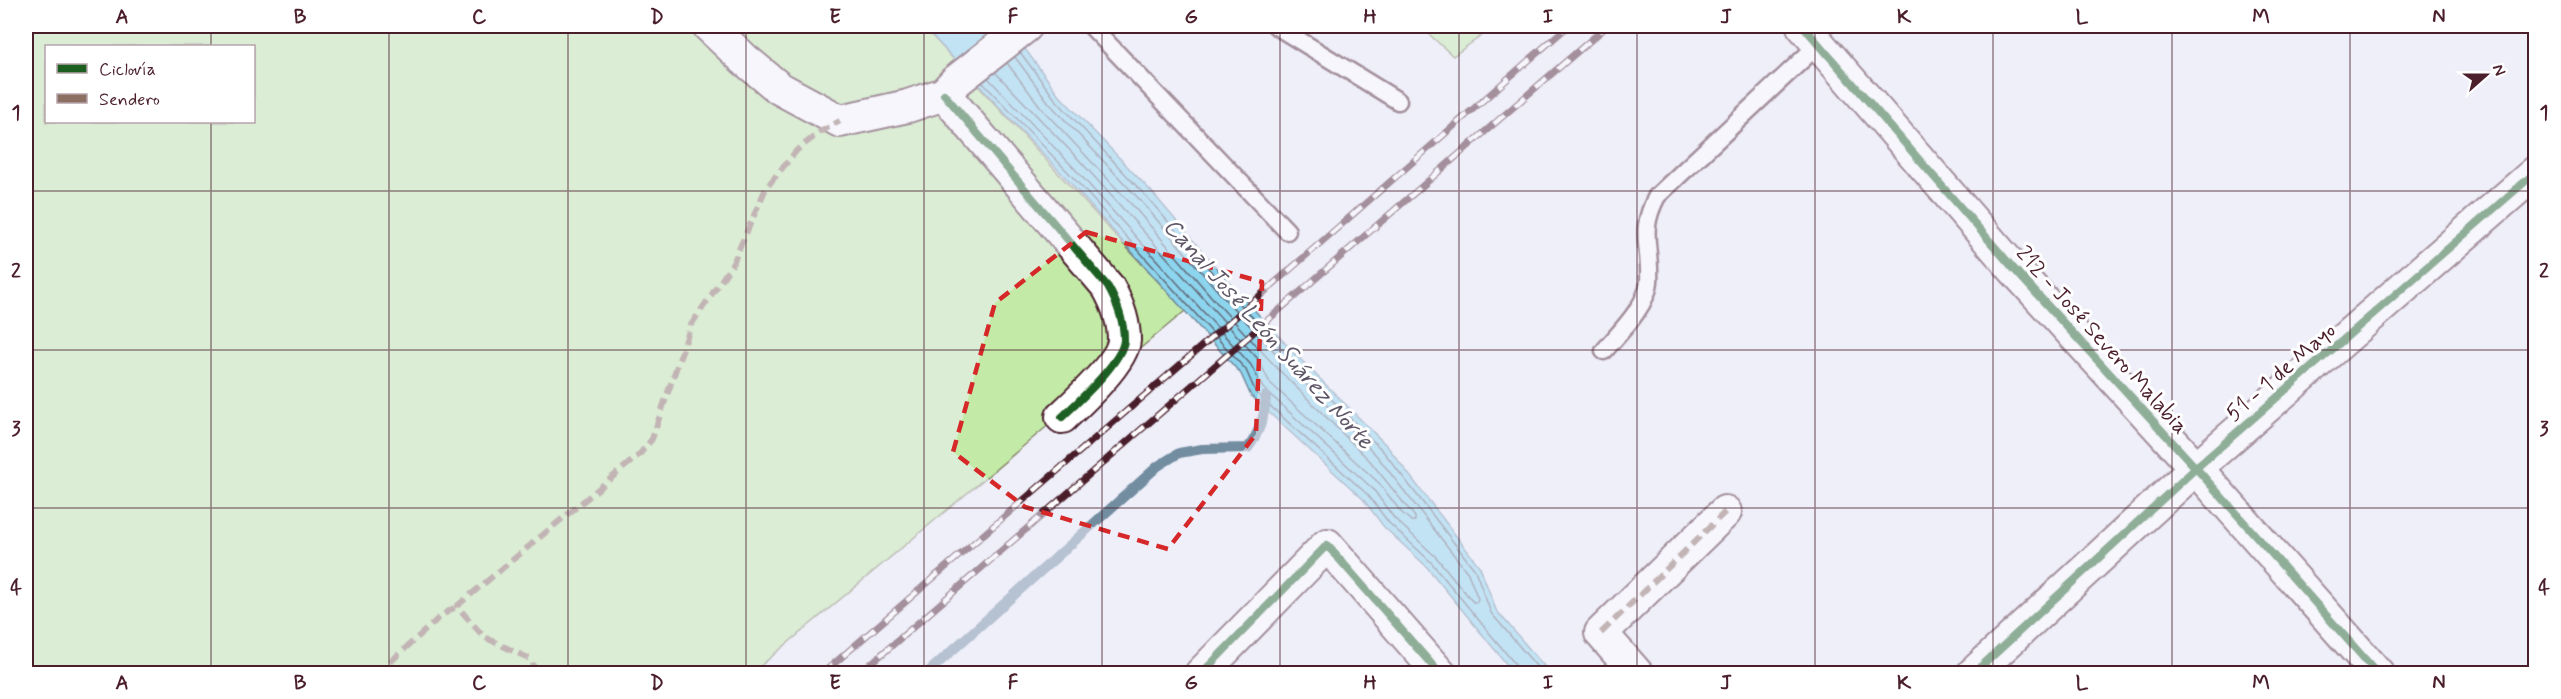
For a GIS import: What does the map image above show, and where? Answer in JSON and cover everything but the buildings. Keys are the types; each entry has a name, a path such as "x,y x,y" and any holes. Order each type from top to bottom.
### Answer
{"street":[{"path":"709,26 779,88 840,121 908,106 949,88 1026,26"},
{"name":"212 - José Severo Malabia","path":"1811,35 2014,269 2196,468 2378,674"},
{"path":"949,88 1108,286 1120,309 1124,342 1096,384 1062,417"},
{"name":"51 - 1 de Mayo","path":"1972,674 2196,468 2535,172"},
{"path":"1637,674 1601,633 1725,512"},
{"path":"1201,674 1327,545 1440,674"}],"lane":[{"path":"1091,26 1287,231"},
{"path":"1276,26 1398,101"},
{"path":"1604,351 1636,314 1649,284 1647,214 1657,196 1811,35"}],"highlighted area":[{"path":"1086,232 1262,282 1256,434 1168,549 1025,507 953,452 995,303"}],"green space":[{"path":"26,26 923,26 1185,311 752,673 26,673"},
{"path":"1420,26 1495,26 1453,56"}],"water":[{"name":"Canal José León Suárez Norte","path":"923,26 1008,26 1059,95 1150,190 1233,287 1296,355 1387,446 1480,567 1496,610 1550,673 1514,673 1426,566 1384,527 1363,499 1251,396 1241,374 1065,177"}],"waterway":[{"path":"926,674 1158,466 1179,453 1202,449 1248,448 1261,424 1266,396"}],"railway":[{"path":"822,674 1568,26"},
{"path":"859,674 1607,26"}],"marked path":[{"path":"538,674 530,659 484,637 457,606 639,455 652,439 691,325 733,263 766,188 797,150 820,132 840,121"},
{"path":"1601,633 1725,512"},
{"path":"377,674 441,616 457,606"}],"cycle path":[{"path":"1803,26 2014,269 2196,468 2378,674"},
{"path":"944,94 1108,287 1117,306 1124,333 1122,349 1099,381 1062,417"},
{"path":"1973,674 2196,468 2536,172"},
{"path":"1201,674 1327,545 1440,674"}]}
